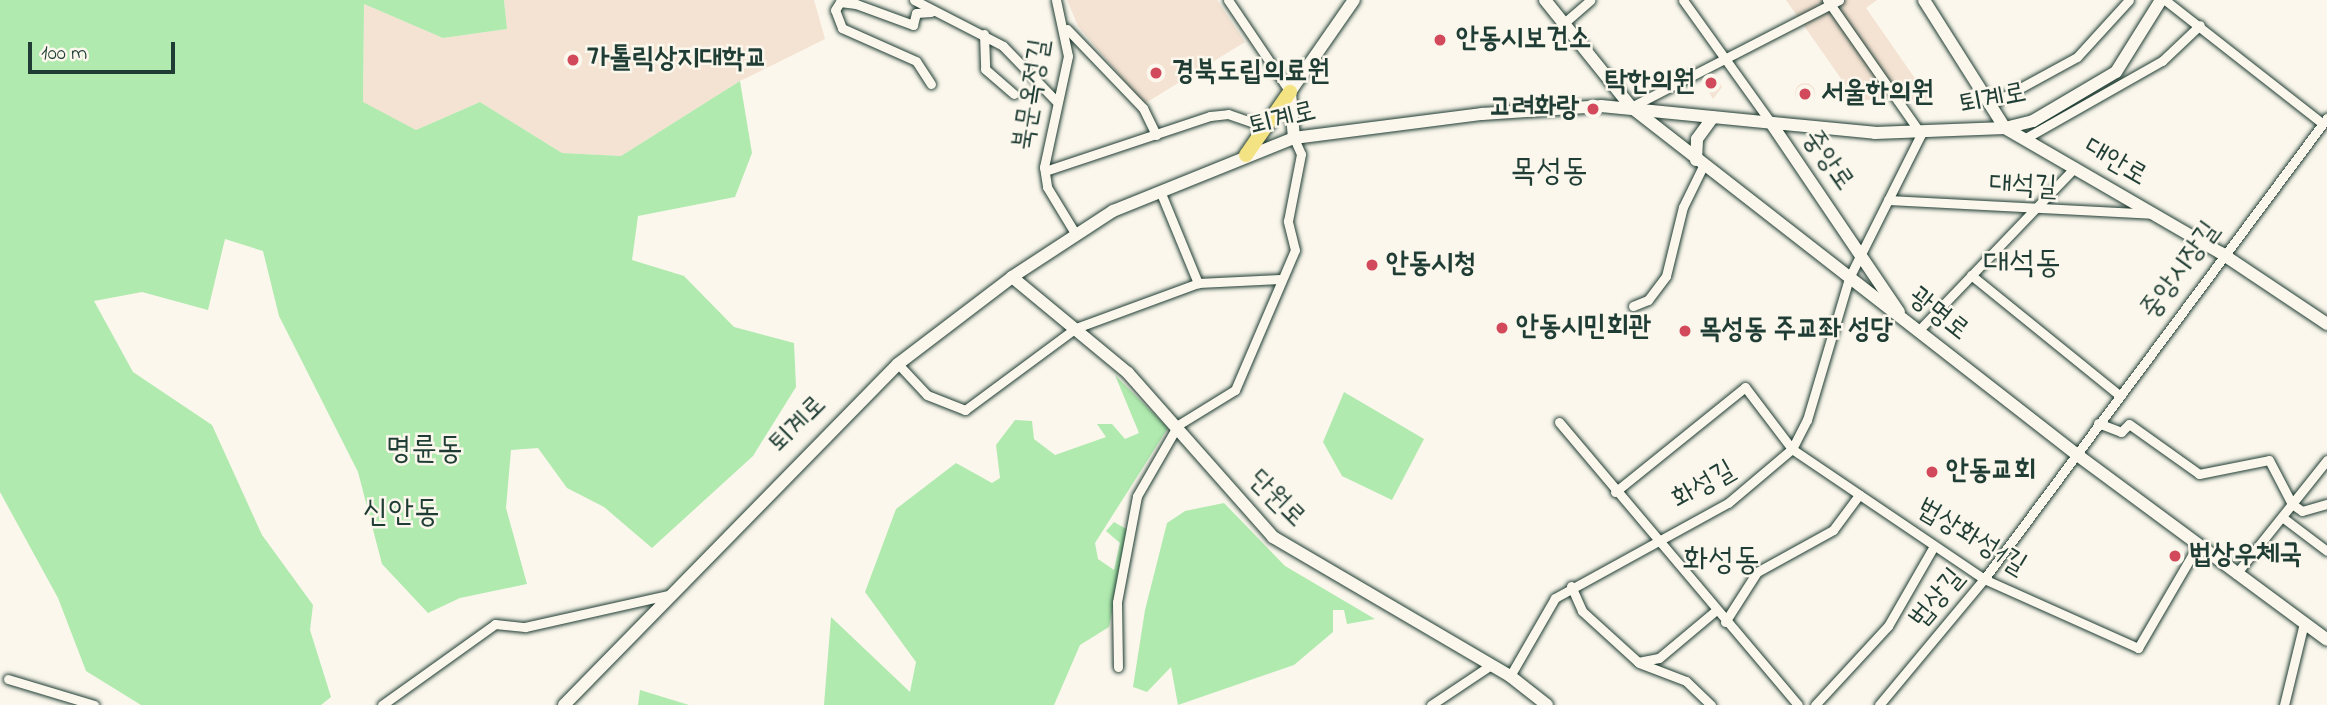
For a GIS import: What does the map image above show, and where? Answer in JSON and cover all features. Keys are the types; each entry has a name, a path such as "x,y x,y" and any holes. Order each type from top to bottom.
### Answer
{"main road":[{"path":"1246,155 1290,92"}],"street":[{"path":"914,0 931,12 984,34 1033,71 1057,102"},
{"name":"북문옥정길","path":"1056,0 1067,29 1045,171 1053,200 1074,233"},
{"path":"1118,667 1117,603 1137,496 1178,425 1235,390 1280,279 1295,250 1288,221 1301,154 1294,138 1290,92 1228,0"},
{"path":"1290,92 1354,0"},
{"name":"광명로","path":"1545,0 1631,107 2076,454 2327,640"},
{"path":"1564,23 1590,0"},
{"name":"중앙로","path":"1683,0 1861,253 1902,318"},
{"name":"대안로","path":"1924,0 2005,128 2221,253 2327,324"},
{"path":"1989,105 2077,57 2129,0"},
{"path":"2163,0 2325,120"},
{"name":"퇴계로","path":"564,705 580,701 668,595 898,363 1074,233 1160,191 1294,138 1482,114 1631,107 1771,123 1920,134 2005,128 2033,121 2116,72 2163,0"},
{"path":"931,12 916,13 913,25 856,4 840,2 835,10 842,28 916,61 931,84"},
{"path":"1631,107 1726,60 1832,2 1920,134 1849,278 1793,449"},
{"path":"2024,139 2162,61 2200,25"},
{"path":"1067,29 1143,108 1156,135"},
{"path":"984,34 985,69 1014,94"},
{"path":"1045,171 1228,114 1265,127"},
{"path":"1633,306 1648,300 1666,276 1683,206 1700,163 1697,139 1713,117"},
{"name":"중앙시장길","path":"2076,454 2221,253 2325,120"},
{"path":"1918,331 2075,167"},
{"path":"1160,191 1198,284"},
{"name":"대석길","path":"1888,200 2032,212 2155,214"},
{"path":"1972,275 2119,395"},
{"name":"단원로","path":"1012,277 1076,328 1178,425 1273,537 1510,676 1547,705"},
{"path":"898,363 927,396 965,410 1076,328 1198,284 1280,279"},
{"name":"법상화성1길","path":"1615,492 1745,387 1793,449 1934,546 1984,579 2138,648 2198,545"},
{"path":"1559,422 1653,540 1798,705"},
{"path":"2098,423 2121,432 2129,424 2199,474 2269,460 2292,504 2302,511 2327,505"},
{"name":"화성길","path":"1510,676 1543,611 1571,586 1653,540 1728,503 1793,449"},
{"name":"법상길","path":"1881,704 1984,579 2076,454"},
{"path":"2236,574 2327,460"},
{"path":"1725,622 1757,572 1832,530 1859,495"},
{"path":"2282,517 2327,551"},
{"path":"1815,705 1888,626 1934,546"},
{"path":"1571,586 1582,611 1637,662 1686,681 1711,705"},
{"path":"382,705 495,624 525,627 668,595"},
{"path":"1637,662 1659,658 1715,611"},
{"path":"2284,705 2304,623"},
{"path":"1431,705 1491,665"},
{"path":"8,678 93,705"}],"shaded area":[{"name":"가톨릭상지대학교","path":"504,0 814,0 825,39 740,81 621,156 562,153 480,102 416,130 363,103 364,4 443,38 507,29"},
{"name":"경북도립의료원","path":"1067,0 1217,0 1245,42 1144,104 1078,26"},
{"path":"1786,0 1877,0 1866,8 1930,100 1856,100"},
{"name":"탁한의원","path":"1714,73 1722,87 1713,99 1701,79"},
{"name":"서울한의원","path":"1805,83 1812,86 1815,93 1812,100 1805,103 1798,100 1795,93 1798,86"}],"green space":[{"path":"0,0 504,0 507,29 443,38 364,4 363,102 416,130 480,102 562,153 621,156 740,81 752,153 735,197 638,216 632,260 684,276 734,327 794,343 796,387 753,456 652,548 604,507 567,488 538,448 511,450 506,508 527,584 460,598 428,613 382,564 358,472 279,316 263,251 225,239 208,310 142,292 94,301 133,372 212,425 262,535 313,605 310,630 331,697 321,705 141,705 86,671 58,598 0,492"},
{"path":"1115,375 1168,428 1095,543 1098,559 1114,570 1120,543 1106,531 1114,522 1128,530 1109,627 1080,645 1054,705 824,705 831,617 910,692 916,662 865,592 896,509 956,463 992,483 1000,478 996,445 1015,420 1032,421 1034,439 1055,455 1106,437 1097,424 1112,424 1125,439 1139,433"},
{"path":"1344,392 1424,439 1392,500 1342,476 1323,442"},
{"path":"1224,503 1285,566 1375,619 1347,624 1344,610 1333,610 1333,632 1294,665 1178,705 1171,667 1147,692 1133,687 1145,610 1167,523 1185,511"},
{"path":"640,690 689,705 638,705"}],"place":[{"name":"안동시보건소","path":"1440,40"},
{"name":"가톨릭상지대학교","path":"573,60"},
{"name":"경북도립의료원","path":"1156,73"},
{"name":"탁한의원","path":"1711,83"},
{"name":"서울한의원","path":"1805,94"},
{"name":"고려화랑","path":"1593,109"},
{"name":"안동시청","path":"1372,265"},
{"name":"안동시민회관","path":"1502,328"},
{"name":"목성동 주교좌 성당","path":"1685,331"},
{"name":"안동교회","path":"1932,472"},
{"name":"법상우체국","path":"2175,556"}],"district":[{"name":"목성동","path":"1549,173"},
{"name":"대석동","path":"2022,265"},
{"name":"명륜동","path":"424,451"},
{"name":"신안동","path":"401,514"},
{"name":"화성동","path":"1721,562"}]}
